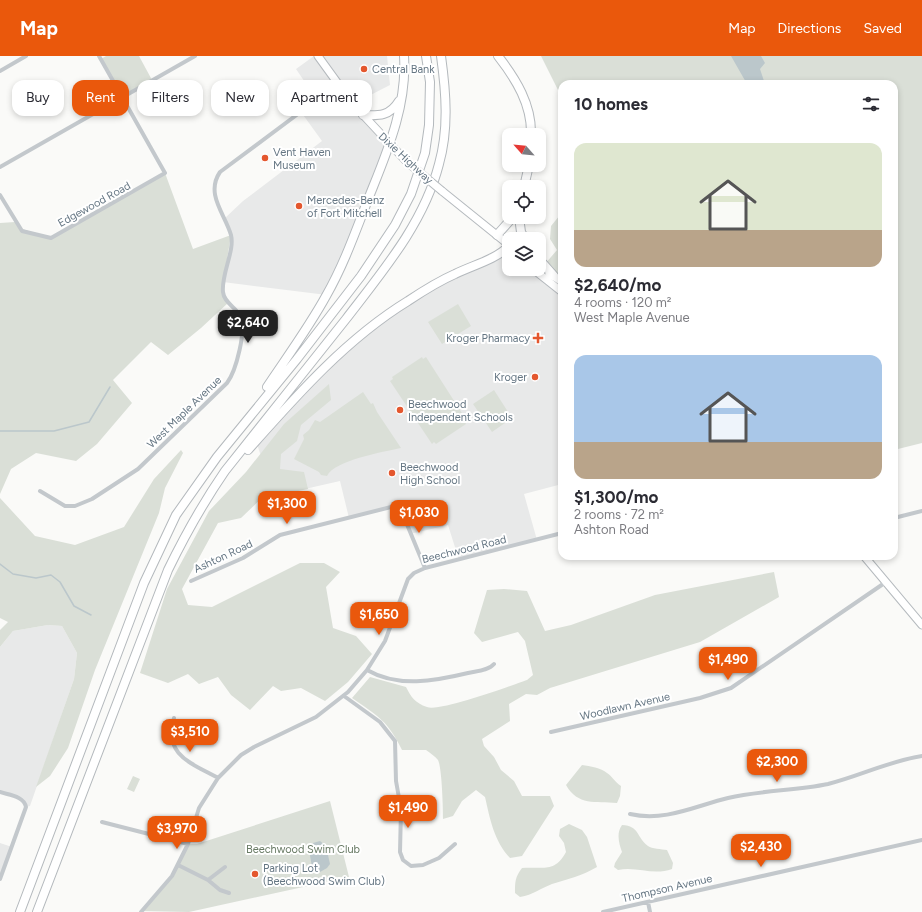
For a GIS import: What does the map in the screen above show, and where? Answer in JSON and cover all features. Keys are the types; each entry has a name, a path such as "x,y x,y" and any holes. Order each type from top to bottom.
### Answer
{"highway":[{"path":"248,416 327,295 352,242 390,144 403,96 404,56"},
{"path":"20,912 144,583 176,515 199,480 248,416 297,359 361,276 395,225 411,194 425,153 429,125 430,82 426,56"},
{"path":"37,912 168,570 184,537 206,499 225,471 370,287 416,222 429,195 440,164 444,140 446,86 441,56"},
{"path":"498,56 520,89 531,122 531,128"},
{"path":"372,115 388,114 394,109 403,96"},
{"path":"497,235 507,224"},
{"path":"206,499 256,441 316,377 367,329 407,301 456,274 502,252"},
{"path":"546,267 554,276"},
{"path":"41,912 49,880"}],"main road":[{"name":"Dixie Highway","path":"318,56 335,80"},
{"name":"Dixie Highway","path":"363,116 406,161 502,239"},
{"path":"546,270 558,279"},
{"path":"542,276 558,289"},
{"path":"867,560 920,620"}],"street":[{"path":"0,71 26,56"},
{"path":"99,56 112,80"},
{"path":"129,93 195,56"},
{"name":"Edgewood Road","path":"0,195 22,231 50,238 165,173 129,109"},
{"path":"0,167 89,116"},
{"name":"West Maple Avenue","path":"40,491 65,506 75,506 92,499 138,469 227,383 235,366 242,324 240,315 228,303 223,294 231,238 214,195 215,181 220,172 295,116"},
{"name":"Ashton Road","path":"191,581 243,558 280,535 399,505 425,568"},
{"path":"898,517 922,511"},
{"name":"Beechwood Road","path":"141,912 167,882 178,865 188,844 199,808 218,778 242,755 254,747 302,725 327,710 344,696 367,670 385,640 408,579 414,573 425,568 558,534"},
{"name":"Woodlawn Avenue","path":"551,732 700,698 731,688 886,582"},
{"path":"367,670 381,677 430,682 485,669 494,664"},
{"path":"344,696 380,722 394,741 396,781 401,809 400,852 403,860 412,866 419,867 439,858 455,844"},
{"path":"174,718 171,734 176,750 185,759 218,778"},
{"path":"630,814 642,817 666,816 744,795 814,787 847,779 890,763 922,756"},
{"path":"0,792 21,799 24,801 26,807 0,879"},
{"path":"102,822 188,844"},
{"name":"Thompson Avenue","path":"603,912 922,840"},
{"path":"178,865 208,880 220,890 229,894"},
{"path":"208,880 225,867"},
{"path":"648,902 650,912"}],"shaded area":[{"path":"314,56 387,56 390,85 372,94 372,80 303,80 296,69"},
{"path":"731,56 761,56 765,63 760,69 764,80 745,80"},
{"path":"304,116 364,116 390,144 327,295 223,282 231,238 224,219 243,201 322,141"},
{"name":"Beechwood Independent Schools","path":"502,250 502,276 546,276 546,269 558,279 558,485 524,494 537,540 459,560 448,525 410,534 399,505 349,518 340,481 274,496 256,441 316,377 407,301"},
{"path":"48,625 62,626 77,653 74,679 30,806 26,807 24,801 0,792 0,647 13,631"},
{"path":"320,841 326,846 330,864 327,868 320,872 312,867 309,850 313,843"},
{"path":"0,843 12,847 0,879"}],"green space":[{"path":"106,56 139,56 152,80 137,80 137,88 129,93 129,80 113,80 101,59"},
{"path":"541,56 922,56 922,443 898,449 898,80 558,80 558,90"},
{"path":"165,173 193,249 231,235 222,290 228,303 201,328 168,355 151,342 113,380 132,403 97,444 76,461 36,453 11,469 0,494 0,223 15,222 19,228 51,238"},
{"path":"558,217 558,278 546,265 546,263 557,250 550,239 551,226"},
{"path":"458,304 471,326 442,344 428,322"},
{"path":"422,357 423,359 426,357 467,421 465,422 466,424 436,444 434,442 432,444 390,381 393,379 392,377"},
{"path":"329,384 331,400 301,425 297,441 281,454 280,469 304,472 308,489 274,496 265,495 241,518 218,523 182,589 188,605 212,607 300,563 324,563 340,572 326,587 333,628 356,636 372,654 348,682 325,701 301,688 281,691 273,686 250,710 231,695 218,677 199,684 188,674 168,683 140,673 167,589 209,511 246,472 284,424"},
{"path":"494,390 512,418 492,432 473,404"},
{"path":"363,392 371,404 373,403 377,412 401,448 372,454 349,461 339,465 327,476 321,475 319,472 294,459 304,439 303,435 309,430 315,420 320,422"},
{"path":"181,450 183,453 165,488 159,513 95,670 68,748 50,776 36,787 74,679 77,653 62,626 48,625 13,631 0,647 0,630 8,622 0,618 0,498 35,536 75,545 124,527 154,479"},
{"path":"774,572 779,597 700,642 550,688 537,695 526,694 509,704 510,721 482,739 484,746 494,757 501,770 514,781 522,796 550,796 554,806 522,856 510,858 500,844 493,829 485,797 476,790 462,801 453,816 443,819 441,779 438,760 426,750 402,750 392,732 382,720 352,698 370,677 406,687 416,702 427,707 434,708 476,698 527,680 533,675 525,641 518,632 482,642 474,633 487,590 504,589 527,591 545,631 571,625 655,595"},
{"path":"582,765 605,771 621,786 620,796 617,803 588,801 571,792 566,785"},
{"path":"133,776 140,779 134,792 127,789"},
{"name":"Beechwood Swim Club","path":"330,801 349,877 189,912 142,911 167,883 188,844 197,844"},
{"path":"569,824 582,830 587,837 597,867 580,875 552,884 529,895 520,897 515,893 515,886 518,874 522,868 547,868 557,864 566,852 564,843 559,836 560,829"},
{"path":"622,825 632,827 644,843 650,847 667,850 673,863 672,869 658,872 632,869 618,870 614,867 622,852 619,842 619,831"}],"waterway":[{"path":"0,431 54,431 89,422 110,387"},
{"path":"0,564 13,574 36,578 51,575 60,582 74,606 91,615"}],"place":[{"name":"Central Bank","path":"364,69"},
{"name":"Vent Haven Museum","path":"265,158"},
{"name":"Mercedes-Benz of Fort Mitchell","path":"299,206"},
{"name":"Kroger Pharmacy","path":"538,338"},
{"name":"Kroger","path":"535,377"},
{"name":"Beechwood Independent Schools","path":"400,410"},
{"name":"Beechwood High School","path":"392,473"},
{"name":"Parking Lot (Beechwood Swim Club)","path":"255,874"}]}
